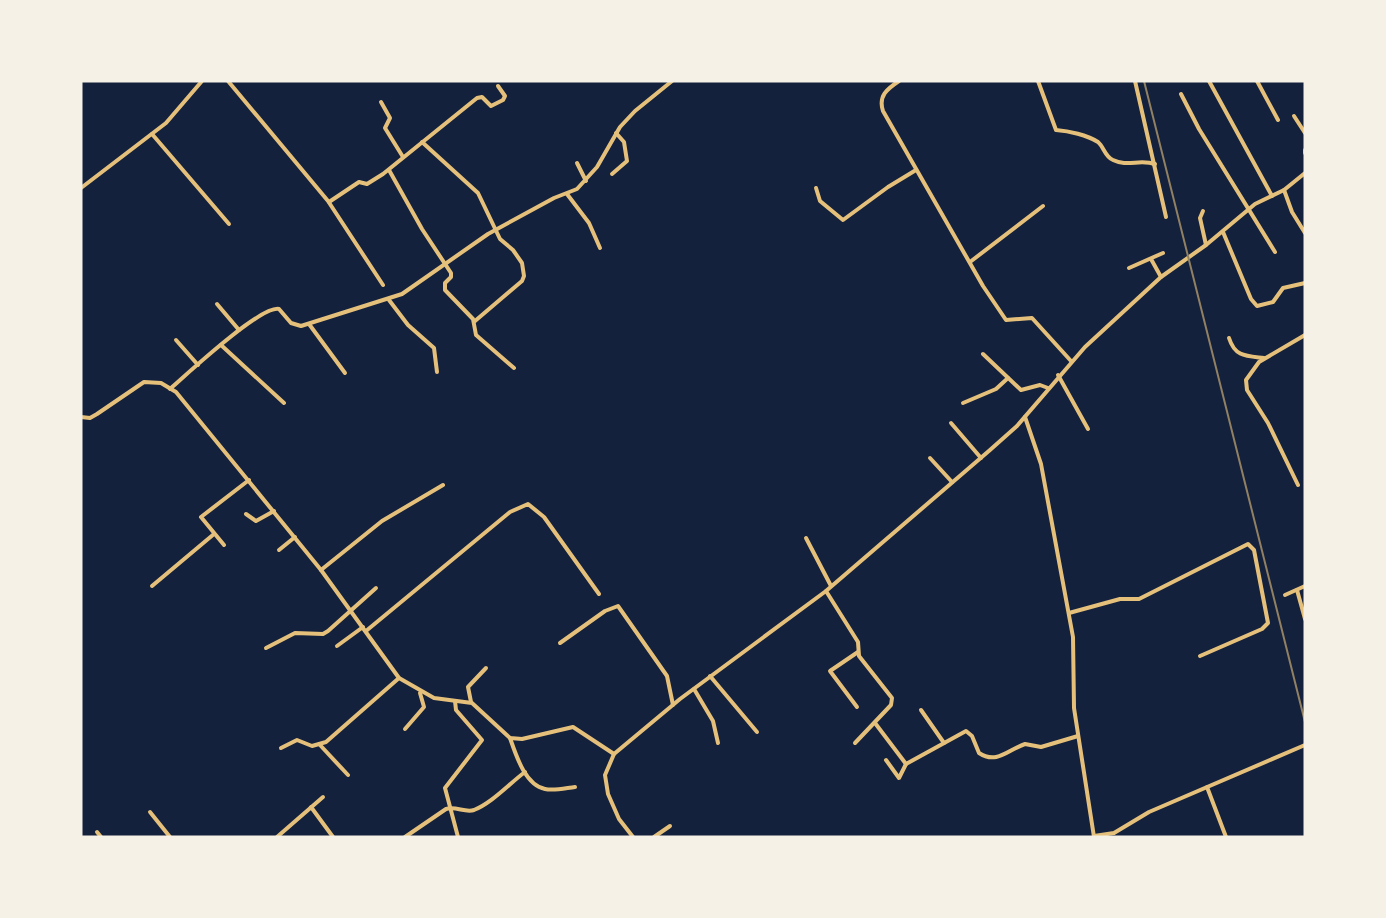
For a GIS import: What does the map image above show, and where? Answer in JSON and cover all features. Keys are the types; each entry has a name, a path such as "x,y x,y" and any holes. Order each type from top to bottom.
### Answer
{"street":[{"path":"81,188 152,134 183,106 202,81"},
{"path":"228,81 329,202 383,285"},
{"path":"170,389 239,330 275,308 279,309 291,323 309,324 389,300 409,290 443,264 495,230 554,198 567,194 586,181 616,133 635,111 672,81"},
{"path":"885,81 891,87"},
{"path":"899,81 883,95 880,105 970,262 1006,320 1011,321 1022,316 1032,318 1071,361"},
{"path":"1038,81 1056,130 1096,141 1115,161 1128,164 1143,161 1155,164"},
{"path":"1136,81 1166,217"},
{"path":"1209,81 1272,196"},
{"path":"1257,81 1278,120"},
{"path":"329,202 359,182 367,184 389,170 477,98 482,97 491,106 503,100 504,96 498,86"},
{"path":"1181,94 1199,129 1275,252"},
{"path":"381,102 390,118 385,128 403,157"},
{"path":"1294,116 1305,133"},
{"path":"612,174 627,161 624,142 616,133"},
{"path":"152,134 229,224"},
{"path":"422,142 478,193 495,230 522,263 524,276 518,285 475,321 473,329 476,335 514,368"},
{"path":"577,163 586,181"},
{"path":"389,170 451,275 445,284 445,290 475,321"},
{"path":"816,188 820,201 843,220 916,170"},
{"path":"633,837 619,819 608,794 605,775 614,754 710,676 826,591 981,458 1025,417 1071,361 1161,277 1223,232 1249,209 1284,190 1305,173"},
{"path":"1284,190 1292,212 1305,233"},
{"path":"567,194 589,223 600,248"},
{"path":"970,262 1043,206"},
{"path":"1203,211 1200,218 1206,245"},
{"path":"1223,232 1251,299 1257,306 1273,302 1283,288 1305,282"},
{"path":"1129,268 1163,253"},
{"path":"1151,258 1161,277"},
{"path":"389,300 408,325 434,348 437,372"},
{"path":"217,304 239,330"},
{"path":"309,324 345,373"},
{"path":"1298,485 1268,423 1247,390 1248,374 1265,358 1305,335"},
{"path":"1229,338 1237,354 1265,358"},
{"path":"176,340 198,365"},
{"path":"221,345 285,403"},
{"path":"983,354 1021,390 1040,385 1048,388"},
{"path":"1058,375 1088,429"},
{"path":"963,403 996,389 1008,378"},
{"path":"81,417 97,414 144,382 153,381 170,389 184,400 295,537 399,678 419,692 472,703"},
{"path":"1025,417 1041,464 1069,613 1075,653 1074,708 1094,837 1114,833 1149,812 1305,745"},
{"path":"951,423 981,458"},
{"path":"930,458 952,482"},
{"path":"224,545 202,521 203,514 249,480"},
{"path":"321,570 381,522 442,485"},
{"path":"337,646 365,629 510,512 528,504 536,507 544,517 599,594"},
{"path":"246,514 256,521 274,511"},
{"path":"152,586 214,534"},
{"path":"279,550 295,537"},
{"path":"806,538 831,586"},
{"path":"1069,613 1120,599 1139,599 1248,544 1254,550 1269,623 1262,629 1200,656"},
{"path":"1285,595 1305,586"},
{"path":"266,648 295,633 323,634 376,588"},
{"path":"1297,590 1305,618"},
{"path":"826,591 858,642 858,652 892,698 891,705 855,743"},
{"path":"560,643 605,611 618,606 666,676 673,705"},
{"path":"857,707 830,671 858,652"},
{"path":"486,668 468,687 472,703 510,738 525,772 544,789 575,787"},
{"path":"710,676 757,732"},
{"path":"281,748 297,740 309,745 321,745 399,678"},
{"path":"694,689 713,720 718,743"},
{"path":"405,729 424,707 419,692"},
{"path":"454,701 456,710 482,740 445,788 445,795 452,807 458,837"},
{"path":"921,710 944,743"},
{"path":"875,723 906,764"},
{"path":"510,738 522,739 573,727 614,754"},
{"path":"886,760 899,778 906,764 966,730 979,753 993,757 1007,754 1025,744 1041,747 1078,736"},
{"path":"321,745 348,774"},
{"path":"405,837 452,807 467,811 477,808 525,772"},
{"path":"1207,787 1226,837"},
{"path":"276,837 323,797"},
{"path":"311,807 333,837"},
{"path":"150,812 169,836"},
{"path":"654,837 669,826"},
{"path":"97,832 101,837"}],"railway":[{"path":"1144,81 1305,722"}]}
